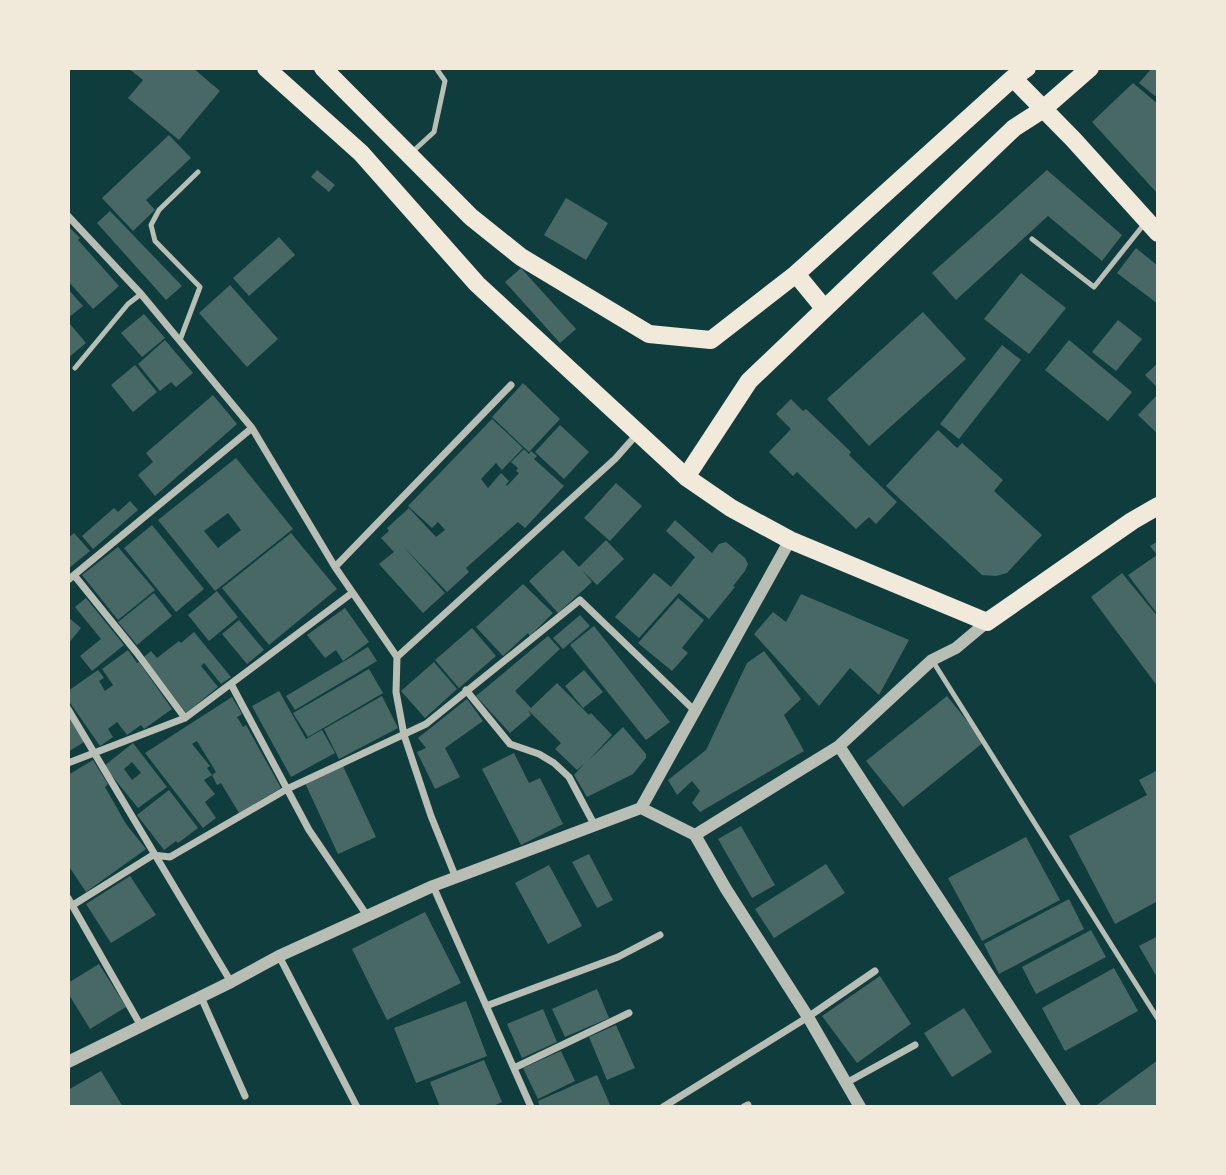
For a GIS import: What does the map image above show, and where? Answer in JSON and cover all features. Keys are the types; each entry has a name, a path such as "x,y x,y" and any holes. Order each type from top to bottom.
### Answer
{"main road":[{"path":"266,68 361,153 477,284 685,477 731,508 790,540 987,622 1132,521 1158,506"},
{"path":"323,68 471,217 521,257 649,334 711,340 796,274 1020,73 1042,110 1073,139 1152,227"},
{"path":"685,477 750,382 1014,128 1042,110 1090,68"},
{"path":"796,274 824,308"}],"street":[{"path":"68,216 141,294 252,428 335,567 397,657 396,692 404,735 431,816 456,878"},
{"path":"335,567 511,385"},
{"path":"185,718 137,653 71,577 252,428"},
{"path":"397,657 605,468 639,433"},
{"path":"68,1062 279,956 433,886 641,808 677,747 694,710 778,566 790,540"},
{"path":"68,763 185,718 352,593"},
{"path":"141,1026 71,901 153,855 170,857 287,789 426,724 580,600 694,710"},
{"path":"695,835 839,746 932,660 956,648 987,622"},
{"path":"231,684 309,830 368,917"},
{"path":"466,690 510,744 539,754 569,777 596,827"},
{"path":"68,709 231,982"},
{"path":"839,746 1075,1107"},
{"path":"641,808 695,835 726,889 808,1017 860,1107"},
{"path":"433,886 531,1107"},
{"path":"486,1006 618,957 660,935"},
{"path":"279,956 357,1107"},
{"path":"663,1107 808,1017 875,971"},
{"path":"201,997 245,1096"},
{"path":"514,1068 629,1013"},
{"path":"846,1083 915,1045"}],"lane":[{"path":"408,156 434,132 445,80 436,68"},
{"path":"180,340 200,287 155,241 151,225 159,209 198,172"},
{"path":"1032,239 1094,287 1152,227"},
{"path":"75,368 128,304 141,294"},
{"path":"932,660 1158,1019"}],"building":[{"path":"128,68 193,68 220,91 179,140 128,98 143,80"},
{"path":"1152,68 1158,68 1158,94 1155,96 1139,83"},
{"path":"1133,83 1158,104 1158,194 1092,122"},
{"path":"169,135 191,158 146,200 155,210 133,231 102,198"},
{"path":"317,170 335,185 329,192 311,177"},
{"path":"1047,170 1122,235 1102,261 1048,216 956,300 932,273"},
{"path":"566,198 608,223 586,260 544,235"},
{"path":"110,211 182,286 166,300 97,223"},
{"path":"68,226 119,286 93,309 68,281"},
{"path":"279,237 295,255 249,296 233,278"},
{"path":"1136,248 1158,266 1158,304 1117,273"},
{"path":"521,268 576,329 560,343 505,282"},
{"path":"1021,273 1066,308 1029,354 984,319"},
{"path":"230,285 278,339 247,367 199,313"},
{"path":"68,289 83,306 68,318"},
{"path":"923,312 966,359 869,446 827,399"},
{"path":"144,314 165,338 142,357 121,333"},
{"path":"1118,320 1142,339 1116,371 1092,352"},
{"path":"70,324 86,343 68,358 68,326"},
{"path":"165,340 193,373 176,387 171,382 160,391 138,364"},
{"path":"1069,340 1132,392 1108,421 1045,370"},
{"path":"1002,345 1021,360 959,439 940,424"},
{"path":"1158,363 1158,388 1145,375"},
{"path":"135,365 157,392 133,412 111,385"},
{"path":"523,383 560,419 529,452 492,417"},
{"path":"1158,394 1158,434 1138,415"},
{"path":"213,395 237,424 155,496 138,475 153,462 146,453"},
{"path":"791,399 803,411 806,409 851,452 849,455 897,502 876,524 869,517 856,529 797,472 793,476 769,452 791,429 776,414"},
{"path":"492,419 523,448 502,470 496,463 481,479 488,488 501,473 509,481 507,486 519,473 516,471 518,468 511,462 524,449 537,456 534,459 564,486 525,528 518,522 466,568 469,572 447,592 403,546 445,593 423,613 379,564 394,552 381,538 389,531 387,528 409,508 436,537 445,530 438,522 432,528 408,506"},
{"path":"560,425 589,452 564,479 535,452"},
{"path":"938,430 957,448 962,443 1003,480 994,491 1042,535 1007,573 996,576 982,575 886,486"},
{"path":"236,458 293,529 215,591 158,520","holes":["228,513 241,530 218,548 204,531"]},
{"path":"616,483 642,506 610,541 584,518"},
{"path":"130,501 138,510 93,549 82,536 114,508 118,512"},
{"path":"675,520 712,553 719,544 726,542 745,558 748,564 733,586 735,587 709,619 679,593 639,638 615,617 654,573 671,587 695,557 666,531"},
{"path":"152,525 204,589 176,612 124,548"},
{"path":"74,533 90,551 68,569 68,538"},
{"path":"291,533 337,589 269,645 222,588"},
{"path":"606,540 624,559 597,585 582,570 592,582 558,613 529,581 563,550 579,567"},
{"path":"1158,541 1158,615 1128,575 1157,555 1150,546"},
{"path":"118,547 155,590 118,620 82,575"},
{"path":"1122,573 1158,617 1158,687 1091,597"},
{"path":"523,584 553,613 530,636 528,633 503,656 476,627"},
{"path":"217,591 238,617 209,641 188,615"},
{"path":"154,593 172,616 137,645 118,622"},
{"path":"801,594 909,640 879,695 850,668 819,706 754,634 773,612 786,622"},
{"path":"86,598 124,645 92,671 80,656 101,639 75,607"},
{"path":"678,598 704,620 682,648 688,653 672,671 638,643"},
{"path":"345,608 369,642 343,661 336,650 325,658 307,635"},
{"path":"580,615 590,626 563,649 553,638"},
{"path":"68,617 81,628 68,644"},
{"path":"239,620 264,650 247,664 222,634"},
{"path":"594,626 670,722 646,740 570,645"},
{"path":"472,628 496,656 459,688 435,660"},
{"path":"194,632 231,677 221,684 204,663 201,666 218,687 186,713 144,657 151,651 157,658"},
{"path":"548,636 560,649 515,691 531,708 557,683 589,715 591,713 612,735 588,761 623,727 646,754 646,758 633,774 587,797 574,775 584,764 577,770 555,749 561,743 528,710 531,715 510,733 476,696"},
{"path":"368,647 377,661 295,710 286,696"},
{"path":"128,650 172,709 144,729 141,725 127,735 117,722 108,729 113,737 100,746 68,700 68,691 98,670 104,678 99,681 105,691 113,685 102,669"},
{"path":"764,651 801,699 784,715 804,751 700,812 692,803 700,791 692,781 677,795 668,780 706,750 747,663"},
{"path":"434,662 457,689 425,718 401,691"},
{"path":"369,669 383,693 308,737 293,713"},
{"path":"584,670 603,692 583,708 565,686"},
{"path":"279,691 306,739 322,730 335,753 291,777 252,706"},
{"path":"382,696 398,728 339,759 324,729"},
{"path":"947,696 984,742 903,807 866,761"},
{"path":"232,697 242,714 237,717 243,727 246,725 281,788 239,813 221,783 217,785 212,775 204,780 215,794 205,802 216,818 203,828 145,753","holes":["197,741 216,772 212,775 207,768 210,766 192,744"]},
{"path":"467,699 483,721 445,748 460,777 435,789 417,752 426,748 418,738"},
{"path":"68,716 84,742 68,752"},
{"path":"133,743 167,787 138,808 104,766","holes":["132,762 141,773 132,780 124,769"]},
{"path":"514,753 529,783 540,778 563,824 521,845 482,769"},
{"path":"93,760 108,784 105,787 126,824 146,849 86,892 68,865 68,775"},
{"path":"343,766 376,837 338,854 305,783"},
{"path":"1158,770 1158,901 1115,924 1069,836 1147,795 1139,780"},
{"path":"169,790 198,828 164,850 137,815"},
{"path":"741,826 775,885 752,898 718,839"},
{"path":"1026,837 1060,900 982,941 948,878"},
{"path":"589,854 613,900 597,908 572,862"},
{"path":"826,864 845,893 774,938 755,909"},
{"path":"549,865 582,926 548,944 515,883"},
{"path":"130,876 156,915 111,943 86,904"},
{"path":"1069,899 1084,929 999,974 984,944"},
{"path":"425,912 461,983 387,1020 352,949"},
{"path":"1091,930 1106,957 1036,994 1022,967"},
{"path":"1158,936 1158,979 1139,946"},
{"path":"99,964 126,1007 90,1029 68,993 68,983"},
{"path":"1114,968 1138,1011 1065,1051 1042,1008"},
{"path":"880,976 911,1024 857,1063 822,1016"},
{"path":"597,989 609,1018 565,1037 552,1009"},
{"path":"466,1001 487,1056 416,1083 394,1028"},
{"path":"964,1008 992,1052 952,1077 924,1033"},
{"path":"543,1009 557,1042 522,1058 507,1024"},
{"path":"616,1025 635,1068 607,1080 589,1037"},
{"path":"561,1051 575,1081 538,1099 523,1068"},
{"path":"484,1060 502,1102 491,1107 440,1107 430,1082"},
{"path":"1158,1060 1158,1103 1152,1107 1094,1107"},
{"path":"101,1071 123,1107 68,1107 68,1090"},
{"path":"597,1075 611,1107 540,1107 538,1101"}]}
